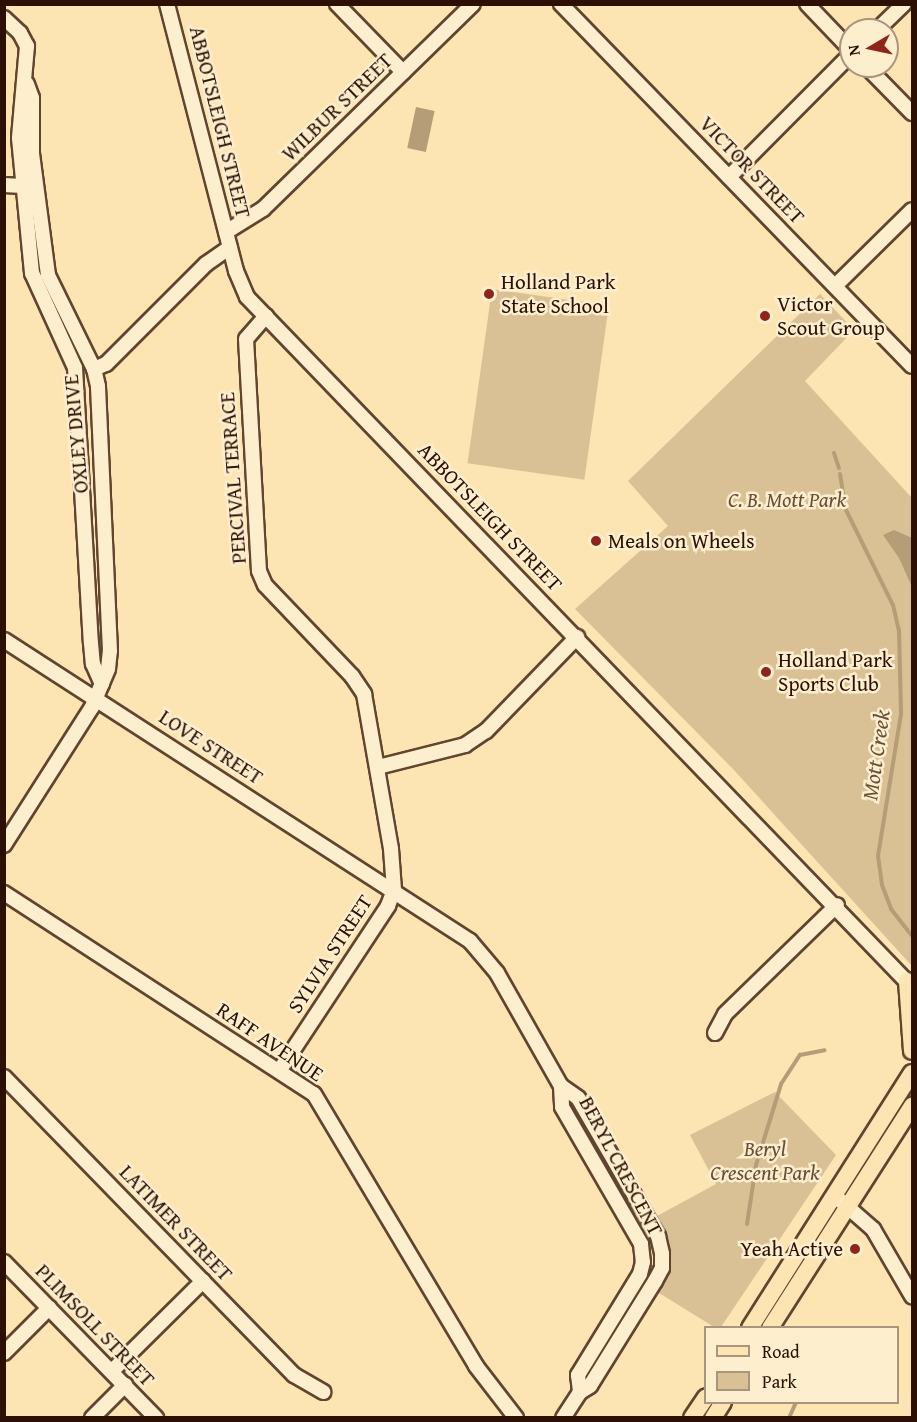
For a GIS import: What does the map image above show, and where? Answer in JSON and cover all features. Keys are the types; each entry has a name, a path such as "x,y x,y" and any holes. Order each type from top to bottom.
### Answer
{"main road":[{"path":"910,984 912,1051"},
{"path":"751,1326 912,1073"},
{"path":"771,1326 912,1109"},
{"path":"692,1418 704,1399"},
{"path":"713,1418 722,1404"}],"street":[{"name":"ABBOTSLEIGH STREET","path":"167,4 239,285 266,316 837,905 910,984"},
{"path":"337,4 403,72"},
{"name":"WILBUR STREET","path":"226,232 263,209 473,4"},
{"name":"VICTOR STREET","path":"561,4 912,366"},
{"path":"807,4 839,39"},
{"path":"889,18 904,4"},
{"name":"OXLEY DRIVE","path":"4,18 21,33 27,46 27,84 21,103 19,138 32,273 75,368 91,643 93,664 102,684"},
{"path":"729,177 839,64"},
{"path":"878,78 912,113"},
{"name":"OXLEY DRIVE","path":"4,845 96,699 110,651 94,369 48,275 32,154 32,98 27,84"},
{"path":"4,185 22,186"},
{"path":"835,286 912,210"},
{"path":"94,369 106,364 206,264 230,248"},
{"name":"PERCIVAL TERRACE","path":"266,316 246,339 260,571 265,585 352,676 364,694 378,767 394,890"},
{"path":"378,767 465,745 486,731 577,638"},
{"name":"LOVE STREET","path":"4,640 394,890"},
{"name":"SYLVIA STREET","path":"280,1070 388,906 394,890"},
{"name":"BERYL CRESCENT","path":"394,890 470,940 483,954 561,1086 578,1098 658,1236 662,1268 590,1386 580,1392 563,1418"},
{"name":"RAFF AVENUE","path":"4,893 314,1094 330,1117 476,1366 516,1418"},
{"path":"715,1034 725,1014 837,905"},
{"name":"LATIMER STREET","path":"4,1077 296,1377 323,1392"},
{"name":"BERYL CRESCENT","path":"561,1086 562,1107 641,1244 644,1262 640,1274 578,1375 580,1392"},
{"path":"834,1195 873,1229 912,1296"},
{"name":"PLIMSOLL STREET","path":"4,1262 156,1418"},
{"path":"112,1371 203,1281"},
{"path":"4,1353 49,1308"},
{"path":"92,1418 125,1385"}],"green space":[{"path":"492,289 609,305 584,480 468,463"},
{"name":"C. B. Mott Park","path":"820,294 854,330 805,381 912,498 912,966 733,769 575,609 668,526 628,481"},
{"name":"Beryl Crescent Park","path":"775,1092 836,1155 722,1326 712,1326 659,1293 670,1267 671,1251 657,1216 716,1184 690,1135"}],"shaded area":[{"path":"416,107 435,111 426,152 407,148"},
{"path":"894,530 912,538 912,587 899,558 883,535"}],"waterway":[{"name":"Mott Creek","path":"834,453 839,468"},
{"name":"Mott Creek","path":"840,474 846,510 893,605 899,630 901,714 878,856 882,885 891,909 912,936"},
{"name":"Mott Creek","path":"747,1224 756,1165 781,1084 800,1055 825,1050"},
{"name":"Mott Creek","path":"789,1418 795,1404"}],"place":[{"name":"Holland Park State School","path":"489,294"},
{"name":"Victor Scout Group","path":"765,316"},
{"name":"Meals on Wheels","path":"596,541"},
{"name":"Holland Park Sports Club","path":"766,672"},
{"name":"Yeah Active","path":"855,1249"}]}
